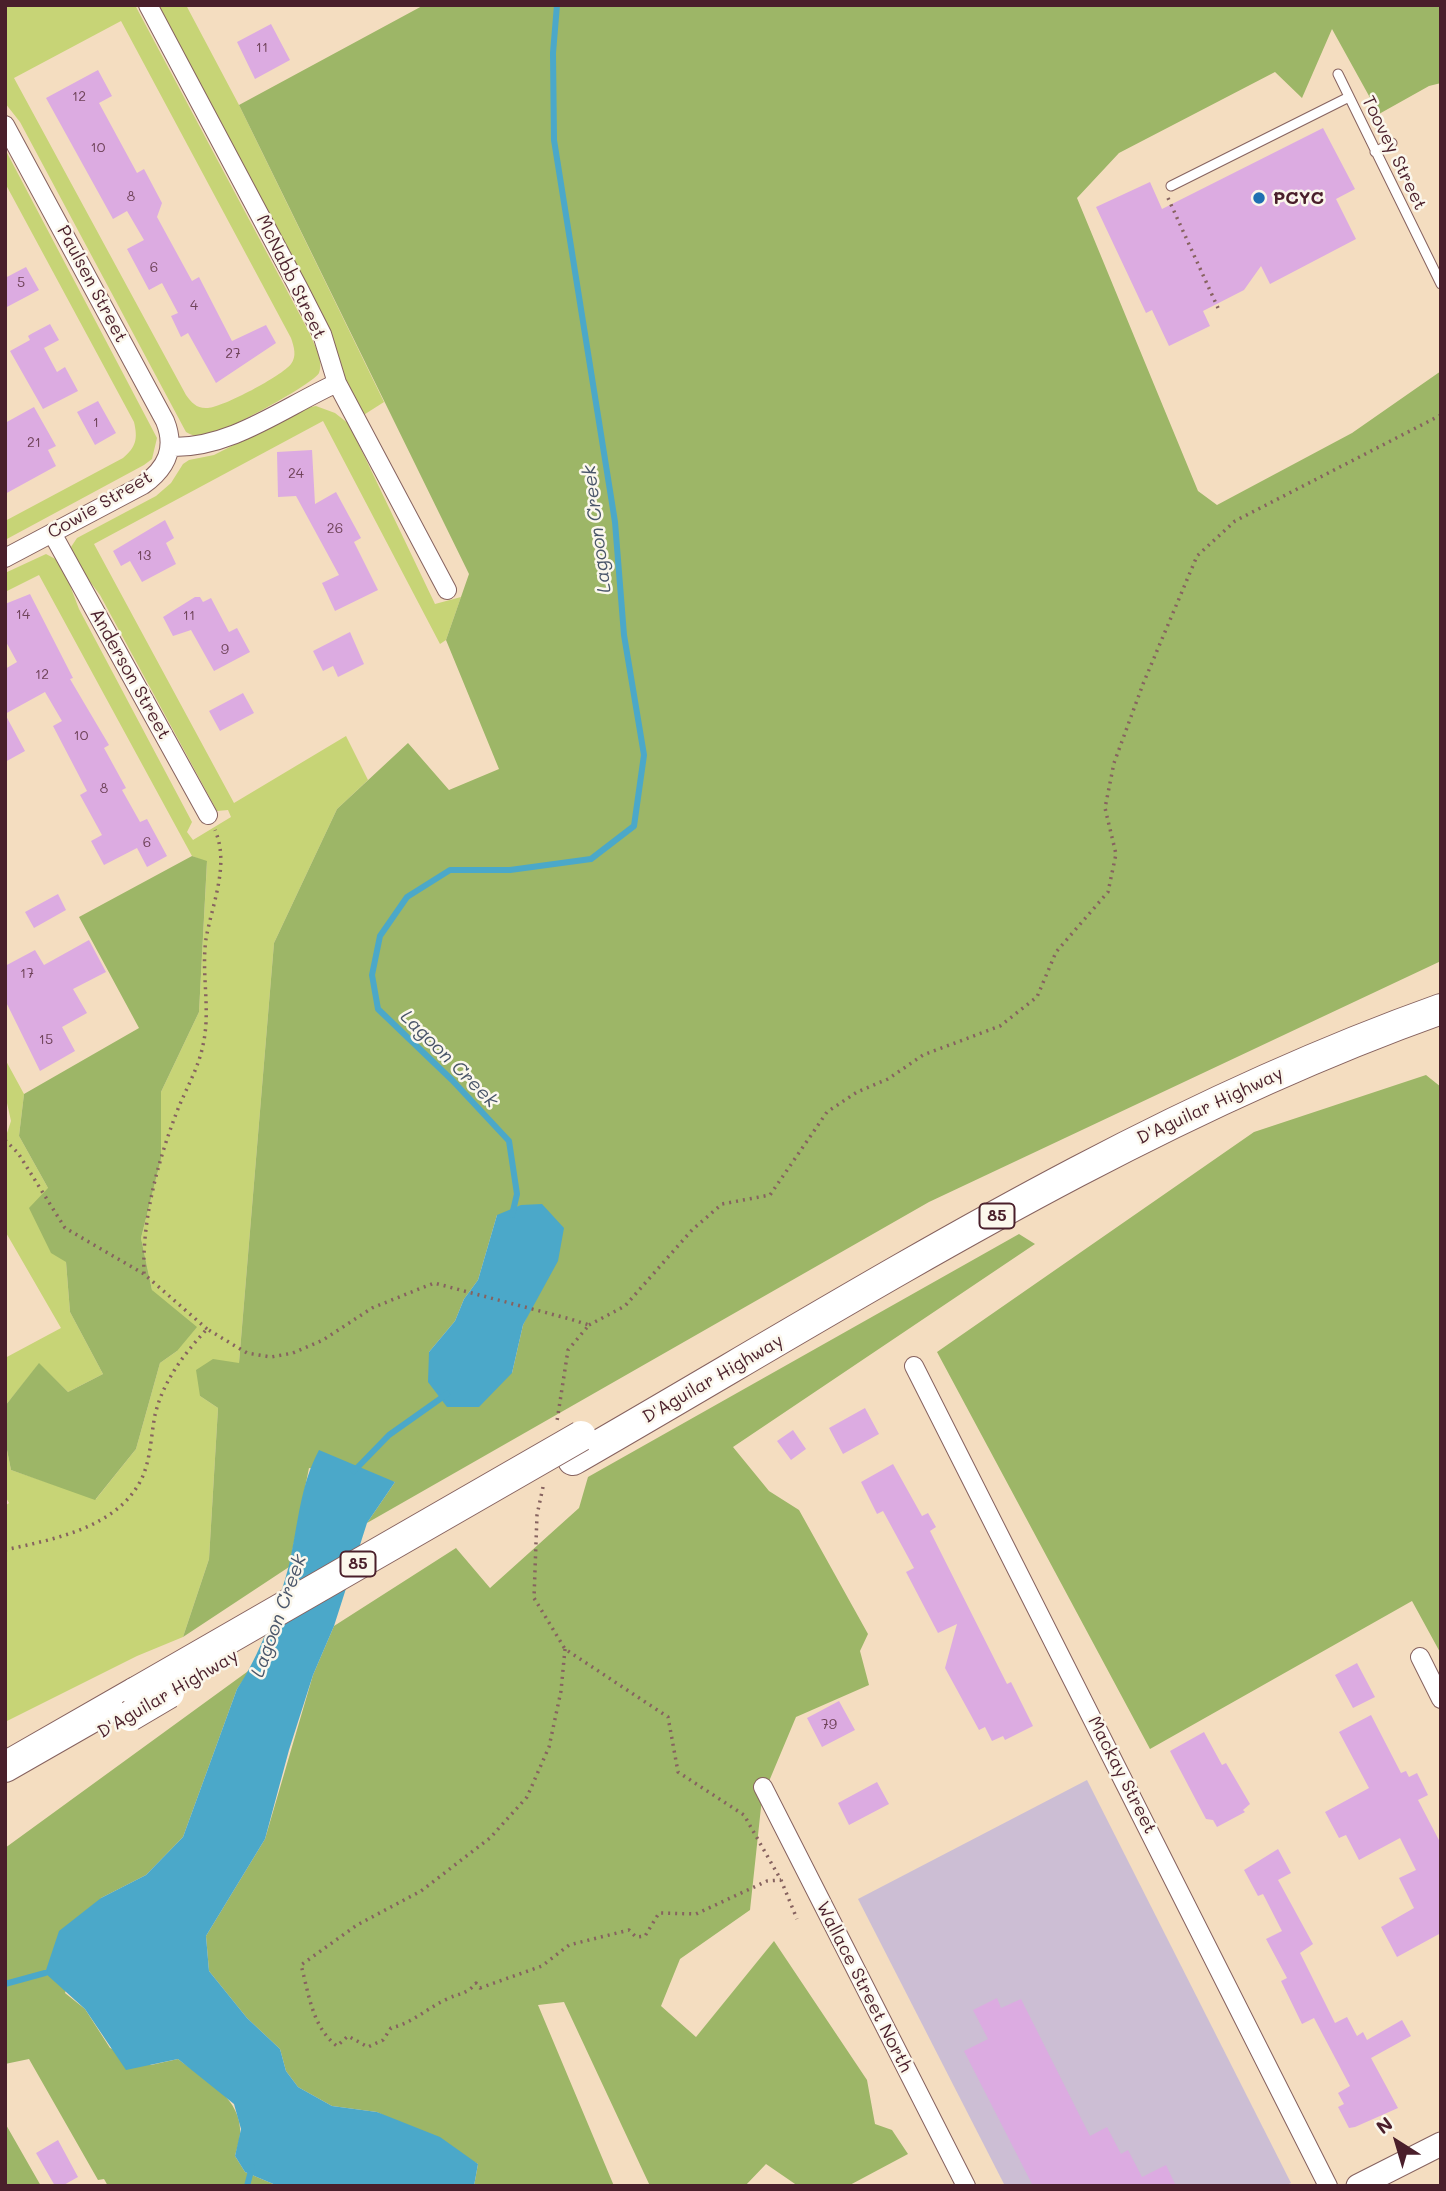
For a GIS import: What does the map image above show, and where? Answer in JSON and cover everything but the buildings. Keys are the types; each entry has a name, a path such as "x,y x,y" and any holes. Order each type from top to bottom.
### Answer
{"highway":[{"name":"D'Aguilar Highway","path":"5,1787 133,1704 569,1443 1125,1125 1276,1054 1441,991"},
{"name":"D'Aguilar Highway","path":"569,1443 1136,1140 1233,1093 1441,1009"},
{"path":"5,1744 97,1699 133,1704"},
{"name":"D'Aguilar Highway","path":"5,1767 133,1704"}],"street":[{"name":"McNabb Street","path":"148,5 299,289 321,334 337,383 447,590"},
{"name":"Paulsen Street","path":"5,125 165,421 172,447"},
{"path":"172,447 192,447 221,441 337,383"},
{"name":"Cowie Street","path":"5,558 155,476 172,447"},
{"name":"Anderson Street","path":"52,533 208,816"},
{"name":"Mackay Street","path":"914,1366 1328,2186"},
{"path":"1420,1657 1441,1699"},
{"name":"Wallace Street North","path":"763,1787 966,2186"},
{"path":"1359,2186 1441,2144"}],"lane":[{"name":"Toovey Street","path":"1338,74 1441,284"},
{"path":"1171,186 1349,97"},
{"path":"1375,152 1392,143"}],"path":[{"path":"1171,186 1168,197 1219,308"},
{"path":"569,1443 566,1378 568,1350 589,1325 625,1306 692,1230 722,1204 770,1195 827,1112 858,1092 888,1079 923,1055 1000,1026 1037,997 1056,952 1108,892 1116,854 1105,808 1114,763 1143,684 1197,556 1234,521 1441,415"},
{"path":"144,1274 143,1238 165,1147 177,1111 197,1070 207,1028 206,943 222,852 208,816"},
{"path":"5,1140 18,1153 65,1228 144,1274 207,1329 247,1353 271,1357 293,1353 323,1340 372,1308 433,1283 589,1325"},
{"path":"5,1550 93,1525 113,1513 130,1496 143,1477 160,1398 178,1364 207,1329"},
{"path":"546,1474 537,1515 534,1598 565,1649 668,1717 678,1772 744,1815 781,1880 797,1919"},
{"path":"565,1649 561,1691 549,1746 527,1797 490,1838 421,1891 357,1926 300,1965 317,2024 327,2039 337,2046 348,2036 368,2047 383,2040 391,2028 408,2024 449,1998 467,1994 476,1983 480,1988 542,1966 569,1945 629,1930 636,1937 645,1936 659,1913 696,1914 767,1881 781,1880"}],"shaded area":[{"path":"1087,1780 1291,2183 1284,2186 1005,2186 858,1899"}],"green space":[{"path":"5,5 135,5 309,332 319,358 319,373 285,397 216,433 201,437 186,432 20,122 5,103","holes":["121,21 291,338 293,361 276,376 216,406 204,408 193,403 186,395 14,78"]},
{"path":"158,5 186,5 239,105 384,402 362,416 343,381 319,316"},
{"path":"424,5 1441,5 1441,83 1429,86 1379,114 1332,29 1302,98 1275,72 1119,153 1077,198 1198,491 1217,505 1352,433 1441,371 1441,961 929,1202 367,1523 395,1482 309,1468 289,1567 183,1637 209,1559 218,1408 200,1396 196,1370 213,1359 239,1363 274,943 337,809 408,743 449,790 499,769 446,640 469,574 239,105","holes":["497,1215 538,1293 523,1325 512,1373 429,1352 455,1321 464,1299 478,1280"]},
{"path":"5,149 157,438 152,459 144,465 5,540 5,521 123,458 131,450 136,433 134,422 5,183"},
{"path":"316,406 335,413 349,424 435,604 461,597 446,640 440,644 323,421 94,544 234,803 346,736 368,780 337,809 274,943 239,1363 200,1396 218,1408 209,1559 183,1637 137,1656 5,1722 5,1506 9,1503 5,1496 5,1440 11,1470 96,1499 136,1449 160,1363 177,1351 152,1290 141,1238 161,1159 161,1092 199,1012 207,862 192,856 39,575 5,592 5,573 46,554 61,562 79,609 192,822 187,832 193,840 231,817 228,810 217,811 100,595 73,559 71,547 77,538 156,496 171,483 183,464 189,460 214,455 306,408"},
{"path":"192,856 207,861 199,1012 161,1092 161,1159 141,1238 152,1290 197,1327 177,1351 160,1363 136,1449 95,1500 11,1470 5,1440 5,1406 39,1363 68,1392 103,1374 70,1312 66,1262 51,1253 29,1208 48,1188 19,1136 24,1094 139,1028 79,917"},
{"path":"5,1059 24,1094 19,1136 48,1188 66,1262 70,1312 103,1374 68,1392 39,1364 5,1406 5,1358 61,1328 5,1231 5,1139 11,1121 5,1094"},
{"path":"1426,1075 1441,1087 1441,1654 1412,1601 1150,1749 937,1352 1254,1132"},
{"path":"1019,1234 1035,1244 733,1447 769,1491 799,1510 868,1634 860,1651 869,1685 796,1717 762,1798 750,1910 680,1959 661,2006 696,2037 774,1941 867,2080 875,2124 892,2130 908,2154 848,2186 798,2186 766,2164 745,2186 650,2186 564,2002 538,2005 614,2186 474,2186 478,2164 377,2112 332,2106 298,2087 286,2071 280,2049 247,2018 209,1971 206,1936 265,1839 313,1675 334,1626 456,1548 490,1588 579,1508 588,1477"},
{"path":"251,1669 237,1689 183,1837 146,1875 101,1898 65,1993 85,2009 110,2048 151,2065 178,2059 226,2096 238,2116 240,2128 235,2156 245,2172 278,2186 108,2186 104,2179 98,2180 29,2059 5,2064 5,1848"},
{"path":"5,2123 41,2186 5,2186"}],"water":[{"path":"542,1204 564,1228 558,1261 523,1325 512,1373 479,1407 447,1407 428,1382 429,1352 455,1321 464,1299 478,1280 497,1215 521,1205"},
{"path":"319,1450 395,1482 367,1523 334,1626 313,1675 265,1839 206,1936 209,1971 247,2018 280,2049 286,2071 298,2087 332,2106 377,2112 440,2137 478,2164 474,2186 278,2186 245,2172 235,2156 241,2129 234,2104 178,2059 126,2070 85,2009 45,1973 59,1931 101,1898 146,1875 183,1837 237,1689 253,1662 280,1595 304,1491"}],"waterway":[{"name":"Lagoon Creek","path":"512,1215 517,1194 509,1141 452,1080 378,1009 372,975 380,936 407,897 450,870 510,870 591,859 634,826 644,755 624,635 615,522 554,140 553,53 557,5"},
{"name":"Lagoon Creek","path":"354,1471 389,1435 447,1394"},
{"path":"5,1984 45,1973"},
{"name":"Lagoon Creek","path":"247,2186 252,2167"}],"place":[{"name":"PCYC","path":"1259,198"}]}
